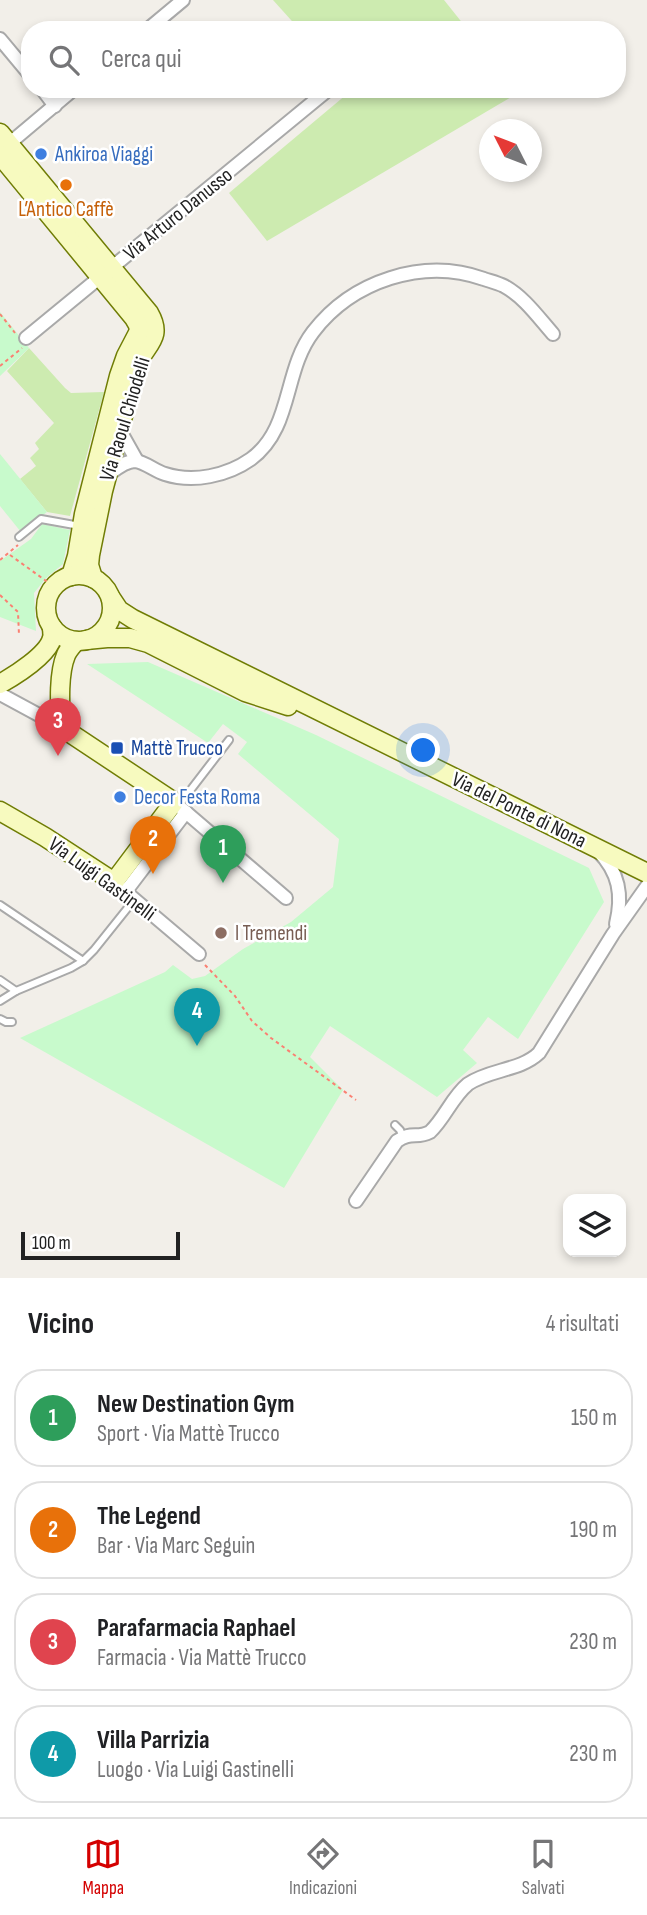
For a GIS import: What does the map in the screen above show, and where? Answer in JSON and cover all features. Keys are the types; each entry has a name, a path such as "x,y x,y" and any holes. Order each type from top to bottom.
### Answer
{"main road":[{"name":"Via Raoul Chiodelli","path":"2,146 106,273 139,331 123,363 71,576"},
{"name":"Via Raoul Chiodelli","path":"93,578 89,565 90,555 119,429 136,367 153,339 155,328 149,313 106,273"},
{"path":"0,684 31,663 47,648 52,638 52,627 46,610 47,601 55,585 71,576 82,575 93,578 107,590 111,598 108,625 102,632 81,641 66,655 60,698 61,727 180,806 125,891"},
{"name":"Via del Ponte di Nona","path":"111,598 119,610 133,619 640,869"},
{"path":"52,627 59,634 81,641"},
{"name":"Via del Ponte di Nona","path":"81,641 130,638 148,643 245,692 354,729"},
{"name":"Via Luigi Gastinelli","path":"0,811 53,842 125,891"}],"street":[{"path":"157,21 183,0"},
{"path":"0,39 21,64"},
{"path":"49,98 55,106"},
{"name":"Via Raoul Chiodelli","path":"2,146 64,98"},
{"name":"Via Arturo Danusso","path":"26,342 318,98"},
{"path":"119,429 137,461 165,474 192,477 215,475 250,459 276,431 285,409 289,385 299,355 313,332 341,303 384,279 439,270 468,273 503,285 524,301 553,334"},
{"path":"108,475 127,463 137,461"},
{"path":"0,694 61,727"},
{"path":"180,806 286,898"},
{"path":"594,847 610,866 619,886 620,906 612,934"},
{"path":"619,886 640,869"},
{"path":"634,902 640,869"},
{"path":"356,1201 393,1146 403,1137 430,1132 455,1097 472,1082 537,1055 554,1032 612,934 647,886"},
{"name":"Via Luigi Gastinelli","path":"125,891 201,959"}],"lane":[{"path":"19,537 41,519 82,526"},
{"path":"180,806 229,740"},
{"path":"0,1001 83,961 94,950 125,891"},
{"path":"0,905 83,961"},
{"path":"0,980 16,991"},
{"path":"0,1019 12,1022"},
{"path":"395,1125 403,1137"}],"path":[{"path":"0,314 26,342 0,366"},
{"path":"8,554 49,583"},
{"path":"0,596 18,611 19,635"},
{"path":"201,959 261,1030 356,1100"}],"green space":[{"path":"273,0 444,0 461,21 292,21"},
{"path":"342,98 510,98 267,241 229,193"},
{"path":"0,312 29,348 0,376"},
{"path":"29,348 71,393 104,392 70,516 47,512 20,479 36,466 30,458 39,449 35,443 54,423 7,371"},
{"path":"0,454 47,512 21,532 0,506"},
{"path":"42,524 70,530 63,564 46,578 34,593 36,631 0,617 0,561 31,539"},
{"path":"148,662 316,735 589,868 604,902 518,1039 488,1017 463,1050 477,1063 437,1097 330,1026 310,1057 343,1090 284,1188 20,1038 165,972 173,965 192,979 205,976 243,949 291,922 333,887 339,839 238,754 247,742 223,724 208,743 87,664"}],"place":[{"name":"Ankiroa Viaggi","path":"41,154"},
{"name":"L’Antico Caffè","path":"66,185"},
{"name":"Mattè Trucco","path":"117,748"},
{"name":"Parafarmacia Raphael","path":"58,756"},
{"name":"Decor Festa Roma","path":"120,797"},
{"name":"The Legend","path":"153,874"},
{"name":"New Destination Gym","path":"223,883"},
{"name":"I Tremendi","path":"221,933"},
{"name":"Villa Parrizia","path":"197,1046"}]}
